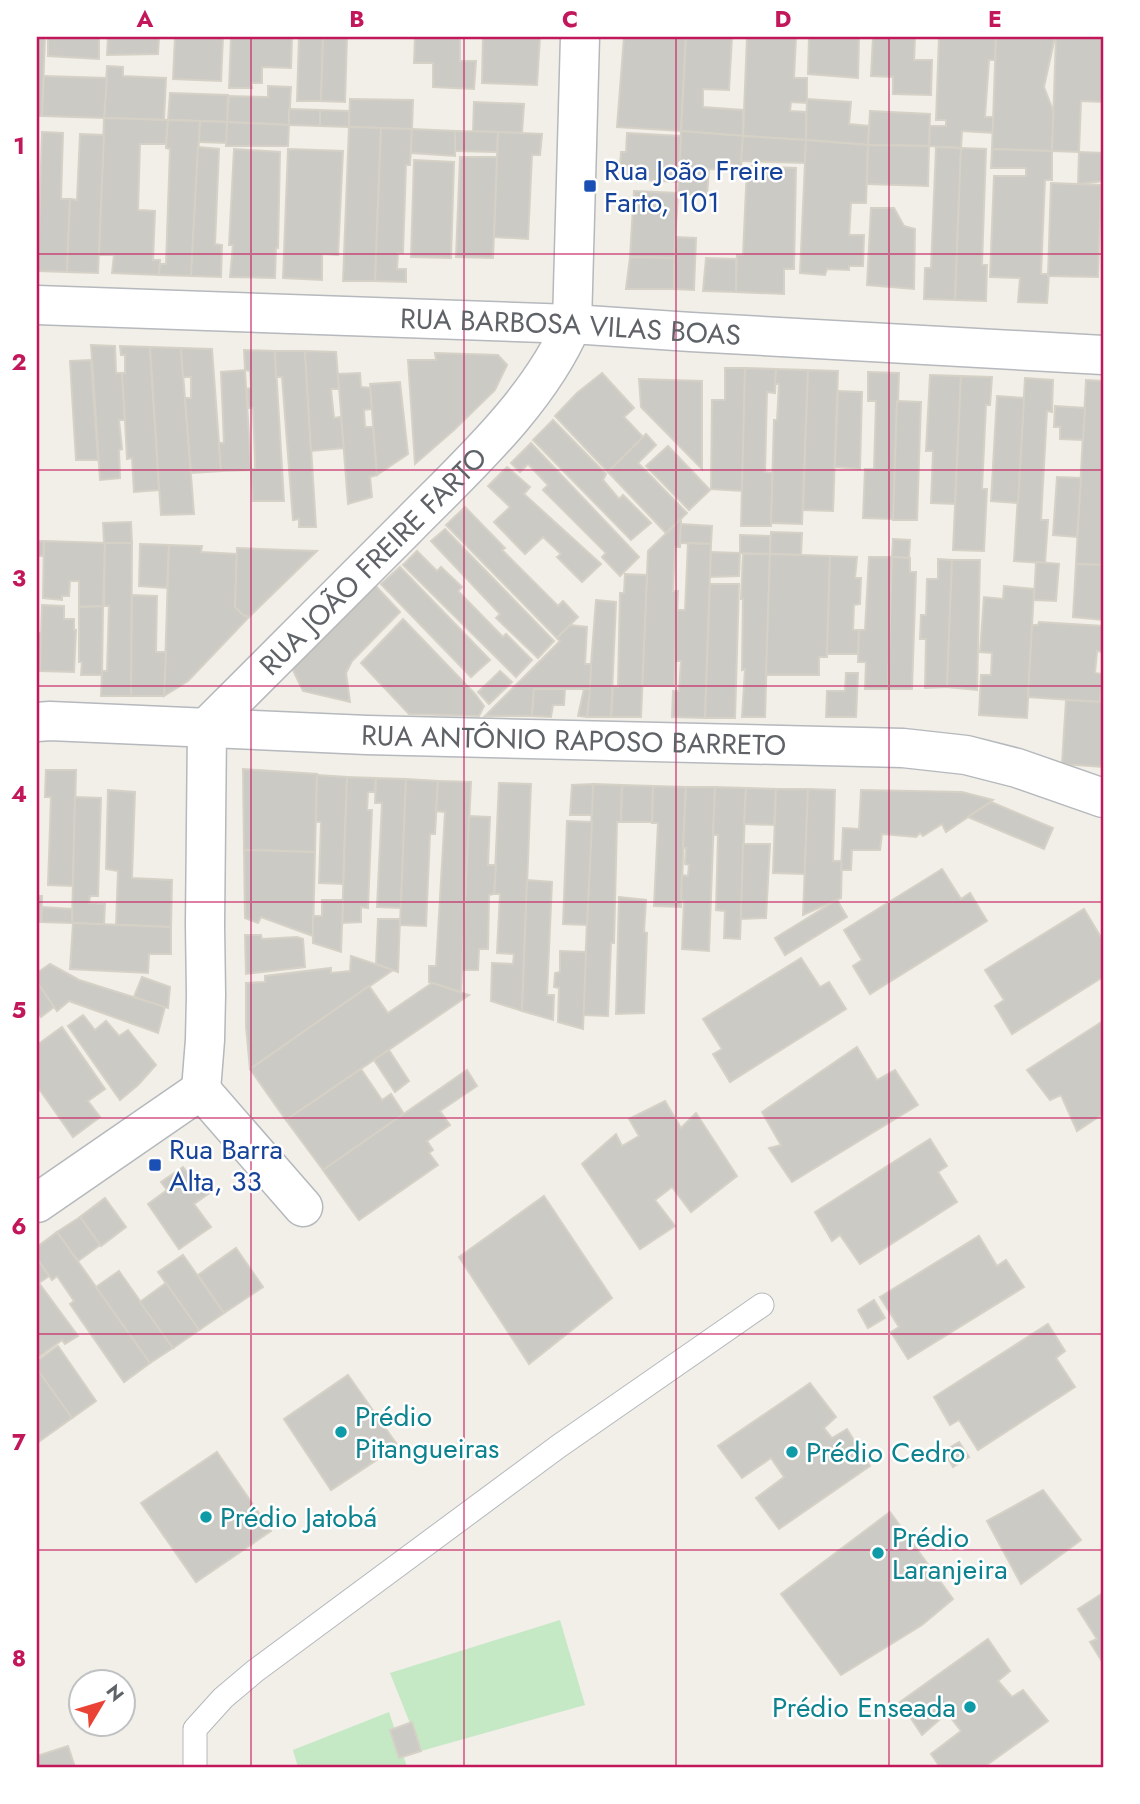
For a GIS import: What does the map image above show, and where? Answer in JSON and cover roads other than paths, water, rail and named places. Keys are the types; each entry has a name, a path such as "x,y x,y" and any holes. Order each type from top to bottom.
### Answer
{"street":[{"name":"RUA JOÃO FREIRE FARTO","path":"207,727 494,440 544,376 563,345 572,324 580,37"},
{"name":"RUA BARBOSA VILAS BOAS","path":"37,305 572,324 1103,355"},
{"name":"RUA ANTÔNIO RAPOSO BARRETO","path":"37,722 367,735 904,748 966,755 1017,768 1103,798"},
{"path":"207,727 206,1018 201,1090 303,1207"},
{"path":"37,1203 201,1090"}],"lane":[{"path":"195,1767 195,1729 223,1698 255,1671 559,1446 762,1305"}],"place":[{"name":"Rua João Freire Farto, 101","path":"590,186"},
{"name":"Rua Barra Alta, 33","path":"155,1165"},
{"name":"Prédio Pitangueiras","path":"341,1432"},
{"name":"Prédio Cedro","path":"792,1452"},
{"name":"Prédio Jatobá","path":"206,1517"},
{"name":"Prédio Laranjeira","path":"878,1553"},
{"name":"Prédio Enseada","path":"970,1707"}]}
